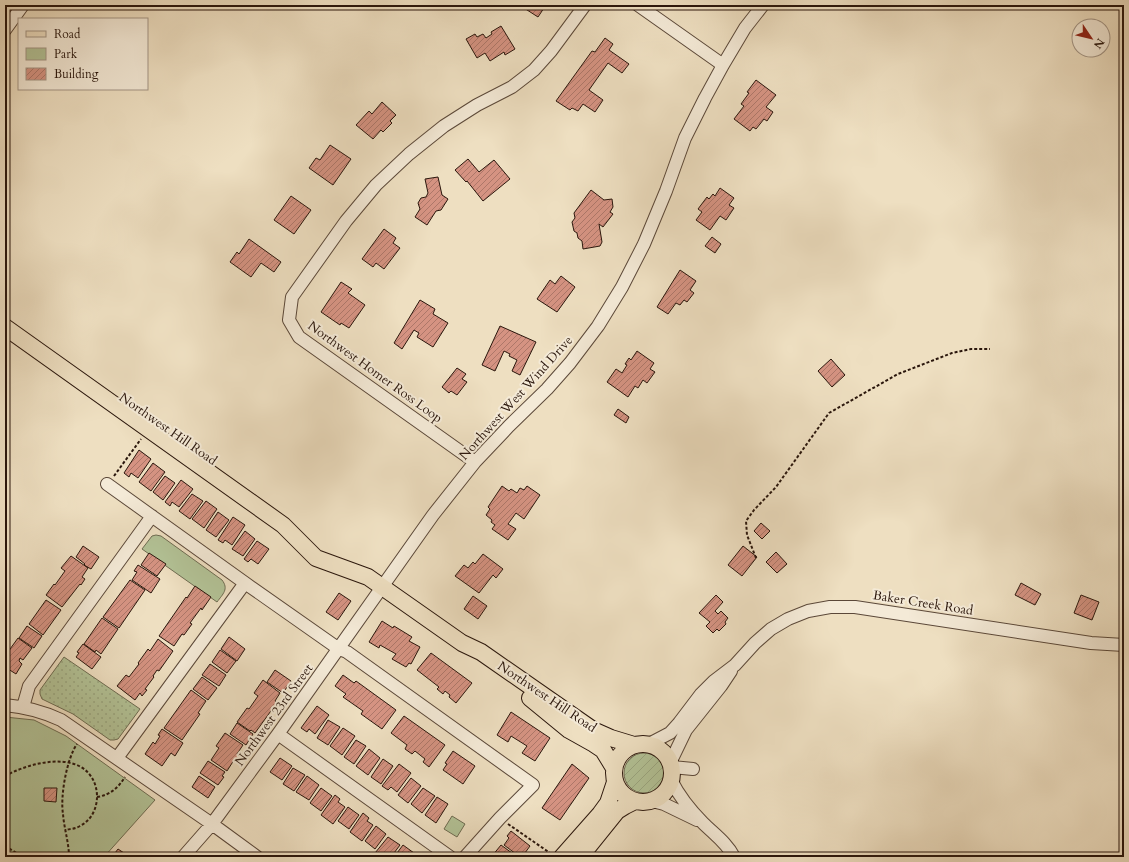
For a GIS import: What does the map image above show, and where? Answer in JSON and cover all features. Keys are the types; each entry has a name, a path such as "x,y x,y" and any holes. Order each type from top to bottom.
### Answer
{"main road":[{"name":"Northwest Hill Road","path":"5,314 287,514 316,558"},
{"name":"Northwest Hill Road","path":"5,327 283,525 316,558 368,577 462,643 481,652 593,730 611,738 642,745"},
{"name":"Northwest Hill Road","path":"462,643 476,661 533,701 569,730 603,750 615,775"},
{"path":"556,855 600,814 608,803 617,760 627,749 642,745 656,747 667,756 671,770 668,787 664,793 659,798 644,802 635,801 623,794 618,789 615,775"},
{"path":"580,857 617,811 635,801"}],"street":[{"path":"5,30 23,5"},
{"name":"Northwest Homer Ross Loop","path":"475,462 299,337 289,320 292,296 346,221 376,185 409,154 444,126 478,105 512,87 534,70 551,51 585,5"},
{"path":"638,5 723,65"},
{"name":"Northwest West Wind Drive","path":"382,587 433,515 475,462 547,389 570,363 598,326 618,294 644,244 666,191 685,138 705,98 745,28 763,5"},
{"path":"110,480 152,516 244,583 339,649 347,652 533,785 502,820 465,857"},
{"path":"23,707 30,686 152,516"},
{"path":"118,758 244,583"},
{"name":"Northwest 23rd Street","path":"183,857 212,824 382,587"},
{"name":"Baker Creek Road","path":"671,770 679,742 686,730 721,686 735,665 755,643 771,629 788,619 808,611 830,607 854,607 1091,643 1124,645"},
{"name":"Baker Creek Road","path":"642,745 670,733 701,694 714,681 735,665"},
{"path":"5,705 31,708 52,715 61,720 118,758 258,857"},
{"path":"278,734 450,857"},
{"path":"692,769 671,770 676,790 703,823 720,838 732,852 734,857"},
{"path":"652,801 664,804 703,823"}],"path":[{"path":"756,558 747,536 746,521 754,510 776,487 829,413 898,374 952,353 970,349 990,349"},
{"path":"110,480 144,435"},
{"path":"69,857 62,811 63,796 71,756 83,734"},
{"path":"5,776 36,764 50,762 69,763 82,768 91,776 96,789 97,798 91,816 80,826 65,830"},
{"path":"97,798 116,789 132,768"},
{"path":"502,820 556,855"},
{"path":"5,846 23,857"}],"green space":[{"path":"152,536 161,536 222,580 225,589 217,602 142,549"},
{"path":"64,657 140,709 118,739 110,740 73,714 42,699 40,690"},
{"path":"5,717 34,720 66,736 155,800 104,857 5,857"},
{"path":"648,753 655,756 661,762 664,773 663,781 655,790 648,793 640,793 633,790 625,781 624,769 627,762 636,754"},
{"path":"452,816 465,824 457,837 444,829"}],"building":[{"path":"526,5 546,5 538,17 524,8"},
{"path":"501,26 515,49 505,55 504,52 490,61 485,53 477,58 466,39 475,34 477,37 483,34 486,38 492,34 491,32"},
{"path":"605,38 613,44 609,50 629,64 622,73 608,63 589,90 603,100 595,112 583,104 578,111 572,108 570,110 556,101 592,51 595,52"},
{"path":"756,80 776,95 766,107 773,112 767,121 764,119 756,129 753,127 750,131 734,119 744,106 741,104 749,93 747,92"},
{"path":"382,102 396,115 390,121 392,123 383,132 381,130 373,139 356,125 369,111 372,114"},
{"path":"330,145 351,159 333,185 309,168 316,158 320,160"},
{"path":"468,159 479,172 494,160 510,179 483,201 467,181 466,182 455,170"},
{"path":"438,177 442,195 448,199 441,210 436,211 427,225 415,217 420,209 418,203 421,198 426,197 428,193 425,179"},
{"path":"720,188 734,198 729,205 734,208 726,220 720,216 710,230 696,220 702,212 698,209 707,197 709,199 713,194 715,196"},
{"path":"591,190 604,200 612,199 613,207 610,212 613,214 603,227 599,224 602,242 600,246 583,249 582,241 578,238 577,233 574,231 572,222 575,218 574,213"},
{"path":"291,196 311,210 294,234 274,220"},
{"path":"384,229 396,238 393,243 400,248 384,269 376,263 373,267 362,259"},
{"path":"712,237 721,244 715,253 705,246"},
{"path":"249,239 281,262 274,272 261,263 251,277 230,262 237,252 239,254"},
{"path":"680,270 696,281 690,290 694,293 687,302 684,300 680,305 676,303 668,314 657,307"},
{"path":"561,276 575,287 557,312 537,299 550,280 555,284"},
{"path":"341,282 352,289 348,293 365,305 349,328 341,323 340,325 321,312"},
{"path":"420,300 435,309 433,314 448,323 433,347 417,337 419,333 414,330 402,349 394,343"},
{"path":"500,326 536,342 520,375 512,371 517,360 509,356 510,354 504,351 495,371 482,365"},
{"path":"637,351 654,363 650,369 655,372 647,383 643,380 638,388 635,386 628,397 607,382 616,369 622,373 629,358 631,360"},
{"path":"831,359 845,375 832,387 818,371"},
{"path":"457,368 466,374 462,379 467,382 457,395 451,391 449,393 442,387"},
{"path":"618,409 629,417 626,423 614,415"},
{"path":"139,450 151,459 138,478 131,473 129,477 124,473"},
{"path":"153,463 165,472 151,491 139,482"},
{"path":"165,476 175,483 163,500 153,492"},
{"path":"181,480 193,489 179,507 172,502 170,506 165,502"},
{"path":"502,486 509,491 511,489 517,493 520,488 524,490 527,486 540,495 524,519 516,513 508,524 516,529 508,540 492,529 495,525 486,515 490,509 488,507"},
{"path":"192,494 203,501 190,519 179,511"},
{"path":"206,501 217,509 204,528 192,519"},
{"path":"218,512 229,520 216,537 206,530"},
{"path":"233,517 245,525 232,545 225,540 223,543 218,540"},
{"path":"761,523 770,531 762,539 754,531"},
{"path":"245,531 255,539 243,556 232,549"},
{"path":"257,541 269,549 258,564 251,559 248,562 244,559"},
{"path":"83,546 99,557 91,569 84,565 85,564 76,557"},
{"path":"743,546 757,557 742,576 728,565"},
{"path":"776,552 787,564 777,573 766,562"},
{"path":"149,553 166,564 157,576 141,565"},
{"path":"483,554 503,569 496,578 493,575 479,593 455,576 464,565 468,568 473,562 475,564"},
{"path":"71,556 88,568 82,577 85,579 81,585 80,584 62,607 46,595 65,571 61,568"},
{"path":"138,565 160,579 151,593 132,580 137,572 134,571"},
{"path":"130,580 145,590 119,628 103,617"},
{"path":"1021,583 1041,594 1035,605 1015,595"},
{"path":"195,586 211,597 190,623 192,624 184,635 182,634 174,646 159,636"},
{"path":"339,593 351,601 338,620 326,612"},
{"path":"716,595 723,602 715,611 718,614 721,611 728,618 725,622 726,624 719,631 717,629 713,633 706,626 710,622 699,613"},
{"path":"1081,595 1099,602 1092,620 1074,613"},
{"path":"473,596 487,606 478,619 464,609"},
{"path":"46,600 61,610 43,635 29,624"},
{"path":"102,618 118,629 101,654 96,650 95,652 84,644"},
{"path":"382,621 393,628 394,626 412,637 409,641 420,647 411,664 409,663 406,667 392,659 396,654 380,645 379,648 369,642"},
{"path":"27,626 42,636 34,648 19,638"},
{"path":"229,637 245,649 237,661 221,649"},
{"path":"18,638 32,648 23,660 20,658 19,661 22,664 16,674 5,667 5,656"},
{"path":"158,639 173,651 159,671 157,670 153,676 154,677 145,689 147,690 142,696 140,693 135,700 117,686 126,675 129,677 148,649 150,651"},
{"path":"83,644 101,657 92,669 76,657 79,653 77,652"},
{"path":"220,650 236,661 227,673 212,662"},
{"path":"431,653 472,683 456,703 449,697 450,695 445,691 443,694 437,689 439,687 417,670"},
{"path":"210,664 226,675 219,686 202,675"},
{"path":"275,670 291,681 283,693 267,682"},
{"path":"343,675 354,683 356,681 396,710 382,729 361,714 363,711 343,697 346,694 335,686"},
{"path":"202,677 217,688 208,700 193,689"},
{"path":"263,680 280,693 275,701 278,703 255,733 237,722 258,696 254,693"},
{"path":"191,690 206,701 198,713 200,714 182,740 164,728"},
{"path":"317,706 329,715 315,734 309,729 307,732 301,728"},
{"path":"511,712 550,738 535,761 522,753 527,746 511,736 508,742 497,735"},
{"path":"404,716 445,745 429,767 423,762 425,759 415,751 412,754 405,749 407,745 391,733"},
{"path":"328,720 340,727 328,745 317,738"},
{"path":"237,723 253,734 246,745 230,734"},
{"path":"343,728 355,736 342,755 330,746"},
{"path":"162,729 183,743 175,756 171,753 162,766 145,754 153,742 155,744"},
{"path":"225,733 243,745 237,754 240,756 236,761 234,760 227,771 211,760 219,748 216,746"},
{"path":"356,740 366,746 354,764 344,757"},
{"path":"369,749 380,758 368,775 356,766"},
{"path":"453,751 475,766 463,784 443,770 447,764 445,763"},
{"path":"280,758 292,766 282,780 270,772"},
{"path":"383,759 393,766 381,784 371,777"},
{"path":"208,761 225,772 222,776 224,777 218,785 200,773"},
{"path":"399,764 411,773 397,792 391,787 388,790 382,786"},
{"path":"572,764 589,778 560,820 542,808"},
{"path":"293,768 305,775 294,791 283,784"},
{"path":"199,776 215,787 208,798 192,787"},
{"path":"307,776 319,785 309,800 296,792"},
{"path":"411,778 421,786 408,803 398,795"},
{"path":"44,788 57,788 56,802 44,801"},
{"path":"321,788 332,796 321,811 310,803"},
{"path":"423,788 435,796 422,813 411,804"},
{"path":"335,795 340,799 338,802 345,807 333,824 321,815"},
{"path":"437,797 448,804 436,823 425,815"},
{"path":"348,807 359,815 349,829 338,821"},
{"path":"363,813 369,818 367,821 373,825 362,841 350,832"},
{"path":"376,826 386,834 375,849 365,841"},
{"path":"511,831 530,846 522,857 504,845 509,838 507,836"},
{"path":"388,837 400,845 391,857 381,857 375,853"},
{"path":"403,845 414,853 411,857 394,857"},
{"path":"501,845 516,856 492,856"},
{"path":"118,849 130,857 112,857"}]}
